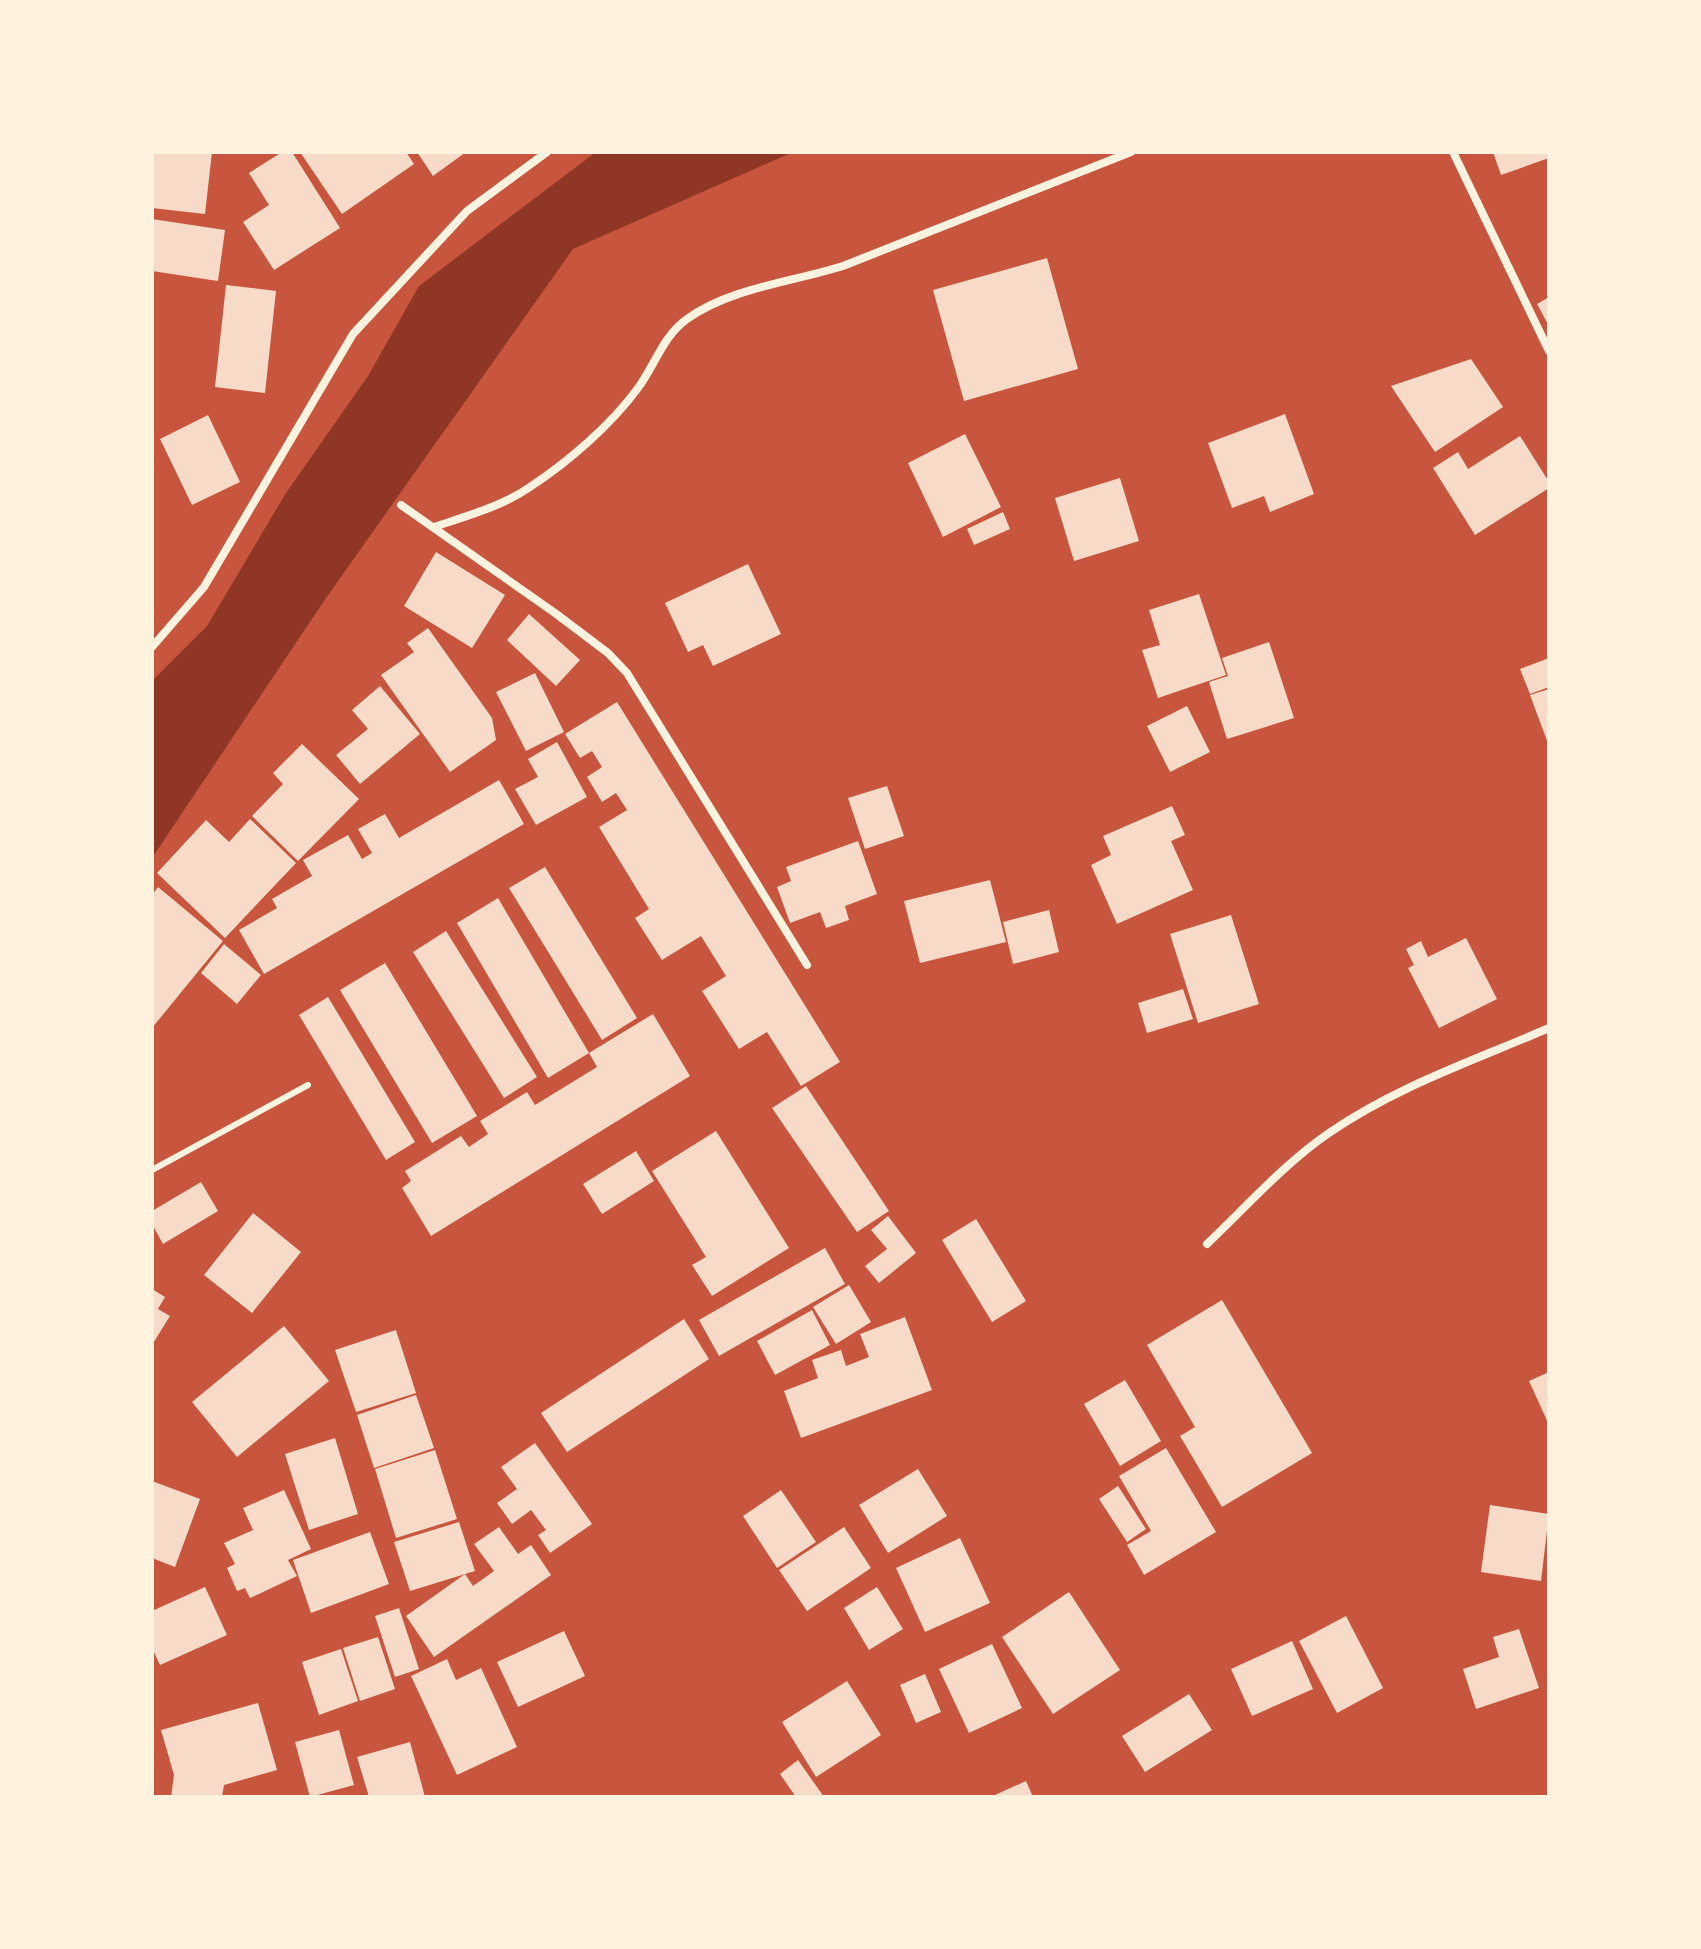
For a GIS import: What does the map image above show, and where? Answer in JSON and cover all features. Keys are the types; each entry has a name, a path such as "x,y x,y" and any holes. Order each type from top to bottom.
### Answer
{"street":[{"path":"152,647 204,587 353,334 467,211 547,152"},
{"path":"434,527 488,509 529,488 574,452 607,424 639,387 667,339 683,321 706,306 727,296 843,266 1131,152"},
{"path":"1453,152 1549,351"},
{"path":"401,505 555,613 608,653 627,673 807,965"},
{"path":"1207,1244 1306,1151 1356,1115 1549,1028"}],"lane":[{"path":"152,1170 308,1085"}],"shaded area":[{"path":"596,152 793,152 573,249 326,598 152,858 152,681 207,626 286,493 368,376 419,286"}],"building":[{"path":"152,152 212,152 205,214 152,208"},
{"path":"282,152 292,152 340,228 274,270 243,222 269,205 249,173"},
{"path":"300,152 406,152 414,164 342,214"},
{"path":"417,152 466,152 433,176"},
{"path":"1493,152 1549,152 1549,158 1501,175"},
{"path":"152,219 225,230 218,281 152,271"},
{"path":"1047,258 1078,369 964,401 933,290"},
{"path":"226,285 276,291 265,393 215,387"},
{"path":"1549,297 1549,326 1537,304"},
{"path":"1471,359 1503,407 1435,452 1391,386"},
{"path":"1285,414 1314,494 1270,512 1264,496 1232,508 1208,443"},
{"path":"208,415 240,482 192,505 160,439"},
{"path":"965,434 1001,507 943,537 908,463"},
{"path":"1520,436 1549,482 1549,488 1475,535 1433,468 1458,452 1468,469"},
{"path":"1120,478 1139,541 1074,561 1055,498"},
{"path":"1003,512 1010,529 974,545 967,529"},
{"path":"436,552 505,595 472,648 404,606"},
{"path":"748,564 781,634 713,666 703,645 688,652 665,603"},
{"path":"1199,594 1226,675 1158,698 1142,650 1160,645 1149,610"},
{"path":"529,614 580,660 556,686 507,640"},
{"path":"428,628 492,718 496,740 450,772 381,675 414,652 407,643"},
{"path":"1269,642 1294,718 1227,739 1209,682 1228,676 1222,658"},
{"path":"1549,658 1549,687 1530,694 1520,669"},
{"path":"535,673 564,732 526,751 496,692"},
{"path":"380,686 420,734 360,784 336,755 368,729 352,710"},
{"path":"1549,689 1549,746 1530,695"},
{"path":"617,702 840,1062 801,1086 767,1032 739,1049 702,991 726,976 701,936 662,960 635,918 649,909 599,827 627,810 616,793 602,802 587,777 602,767 592,751 580,758 565,734"},
{"path":"1187,706 1210,752 1170,772 1147,726"},
{"path":"557,742 587,797 536,825 515,789 538,777 528,759"},
{"path":"302,744 359,799 298,861 252,816 283,784 273,773"},
{"path":"499,780 524,824 264,974 239,930 277,908 272,899 312,876 303,860 348,835 362,859 372,853 358,829 385,814 399,838"},
{"path":"887,786 904,836 865,849 848,798"},
{"path":"1172,806 1185,835 1171,841 1193,890 1117,924 1091,865 1111,855 1103,836"},
{"path":"250,819 296,863 225,938 157,873 206,820 229,842"},
{"path":"858,841 877,894 845,906 849,920 826,928 820,912 790,923 777,887 791,881 786,867"},
{"path":"545,867 637,1018 602,1040 509,888"},
{"path":"990,880 1006,942 920,963 904,901"},
{"path":"158,887 223,941 152,1028 152,895"},
{"path":"498,898 589,1053 548,1078 457,923"},
{"path":"1049,910 1059,952 1013,964 1003,922"},
{"path":"1231,915 1259,1004 1198,1023 1170,934"},
{"path":"446,931 537,1077 504,1098 413,952"},
{"path":"1466,938 1497,999 1439,1028 1408,968 1414,965 1406,949 1421,941 1428,957"},
{"path":"224,944 261,975 237,1004 201,973"},
{"path":"385,963 477,1116 432,1143 340,990"},
{"path":"1183,989 1193,1019 1147,1033 1138,1003"},
{"path":"328,997 415,1142 386,1160 299,1015"},
{"path":"653,1014 690,1076 431,1236 402,1188 411,1181 405,1171 461,1136 469,1147 488,1134 480,1121 527,1092 535,1105 597,1067 589,1053"},
{"path":"806,1086 889,1211 857,1232 772,1108"},
{"path":"716,1131 789,1248 712,1296 692,1265 706,1257 652,1171"},
{"path":"636,1151 654,1181 602,1214 583,1184"},
{"path":"201,1182 218,1211 163,1244 152,1224 152,1211"},
{"path":"253,1213 301,1252 252,1313 204,1275"},
{"path":"888,1216 916,1253 879,1283 865,1266 887,1249 871,1230"},
{"path":"976,1219 1026,1301 992,1322 942,1240"},
{"path":"825,1248 845,1284 719,1356 699,1320"},
{"path":"849,1285 871,1322 836,1344 813,1307"},
{"path":"152,1289 165,1297 158,1309 170,1316 152,1345"},
{"path":"1222,1300 1312,1453 1222,1507 1180,1436 1195,1427 1147,1345"},
{"path":"812,1310 830,1345 775,1375 757,1341"},
{"path":"905,1317 932,1390 801,1438 784,1391 818,1378 812,1360 841,1350 846,1366 869,1357 860,1334"},
{"path":"684,1319 709,1359 567,1452 541,1413"},
{"path":"284,1326 329,1381 237,1457 192,1402"},
{"path":"396,1330 416,1393 356,1412 335,1350"},
{"path":"1549,1372 1549,1425 1529,1381"},
{"path":"1125,1380 1161,1441 1120,1466 1084,1404"},
{"path":"416,1395 434,1448 374,1468 357,1415"},
{"path":"335,1438 358,1514 309,1530 285,1454"},
{"path":"535,1443 592,1524 550,1553 538,1535 546,1530 531,1510 512,1524 497,1503 517,1489 501,1467"},
{"path":"1166,1448 1216,1532 1144,1575 1127,1545 1151,1531 1119,1476"},
{"path":"435,1450 457,1519 396,1538 375,1469"},
{"path":"918,1469 947,1516 888,1553 859,1505"},
{"path":"152,1481 200,1499 175,1567 152,1558"},
{"path":"1118,1486 1146,1529 1127,1542 1099,1499"},
{"path":"284,1490 311,1549 288,1560 297,1576 250,1598 245,1588 237,1591 227,1568 235,1564 224,1543 253,1530 243,1508"},
{"path":"781,1490 816,1542 777,1568 743,1516"},
{"path":"1490,1505 1549,1514 1541,1581 1481,1572"},
{"path":"459,1522 475,1571 410,1591 394,1542"},
{"path":"499,1527 518,1554 531,1545 551,1575 434,1657 406,1616 465,1574 473,1586 494,1571 474,1544"},
{"path":"844,1527 871,1568 807,1611 779,1570"},
{"path":"370,1532 389,1584 311,1613 293,1560"},
{"path":"960,1538 990,1603 925,1632 896,1568"},
{"path":"205,1587 227,1635 160,1665 152,1648 152,1611"},
{"path":"877,1587 903,1629 869,1650 844,1608"},
{"path":"1069,1592 1120,1670 1053,1714 1002,1637"},
{"path":"399,1608 419,1669 395,1677 375,1616"},
{"path":"1346,1616 1383,1688 1337,1713 1299,1641"},
{"path":"1519,1629 1539,1688 1476,1709 1463,1669 1499,1657 1493,1637"},
{"path":"564,1631 585,1676 518,1707 497,1662"},
{"path":"378,1637 395,1689 360,1701 343,1648"},
{"path":"1292,1641 1313,1689 1252,1716 1231,1669"},
{"path":"992,1644 1022,1708 969,1733 939,1669"},
{"path":"341,1649 358,1701 319,1715 302,1662"},
{"path":"447,1659 456,1680 481,1668 517,1747 457,1775 411,1676"},
{"path":"925,1674 941,1712 916,1723 900,1685"},
{"path":"847,1681 881,1735 816,1777 782,1722"},
{"path":"1189,1694 1212,1730 1145,1772 1122,1736"},
{"path":"258,1703 277,1770 224,1785 222,1797 171,1797 174,1775 161,1730"},
{"path":"339,1730 354,1785 310,1797 295,1742"},
{"path":"410,1742 425,1797 369,1797 357,1757"},
{"path":"798,1760 824,1797 796,1797 780,1774"},
{"path":"1026,1781 1033,1797 995,1795"}]}
